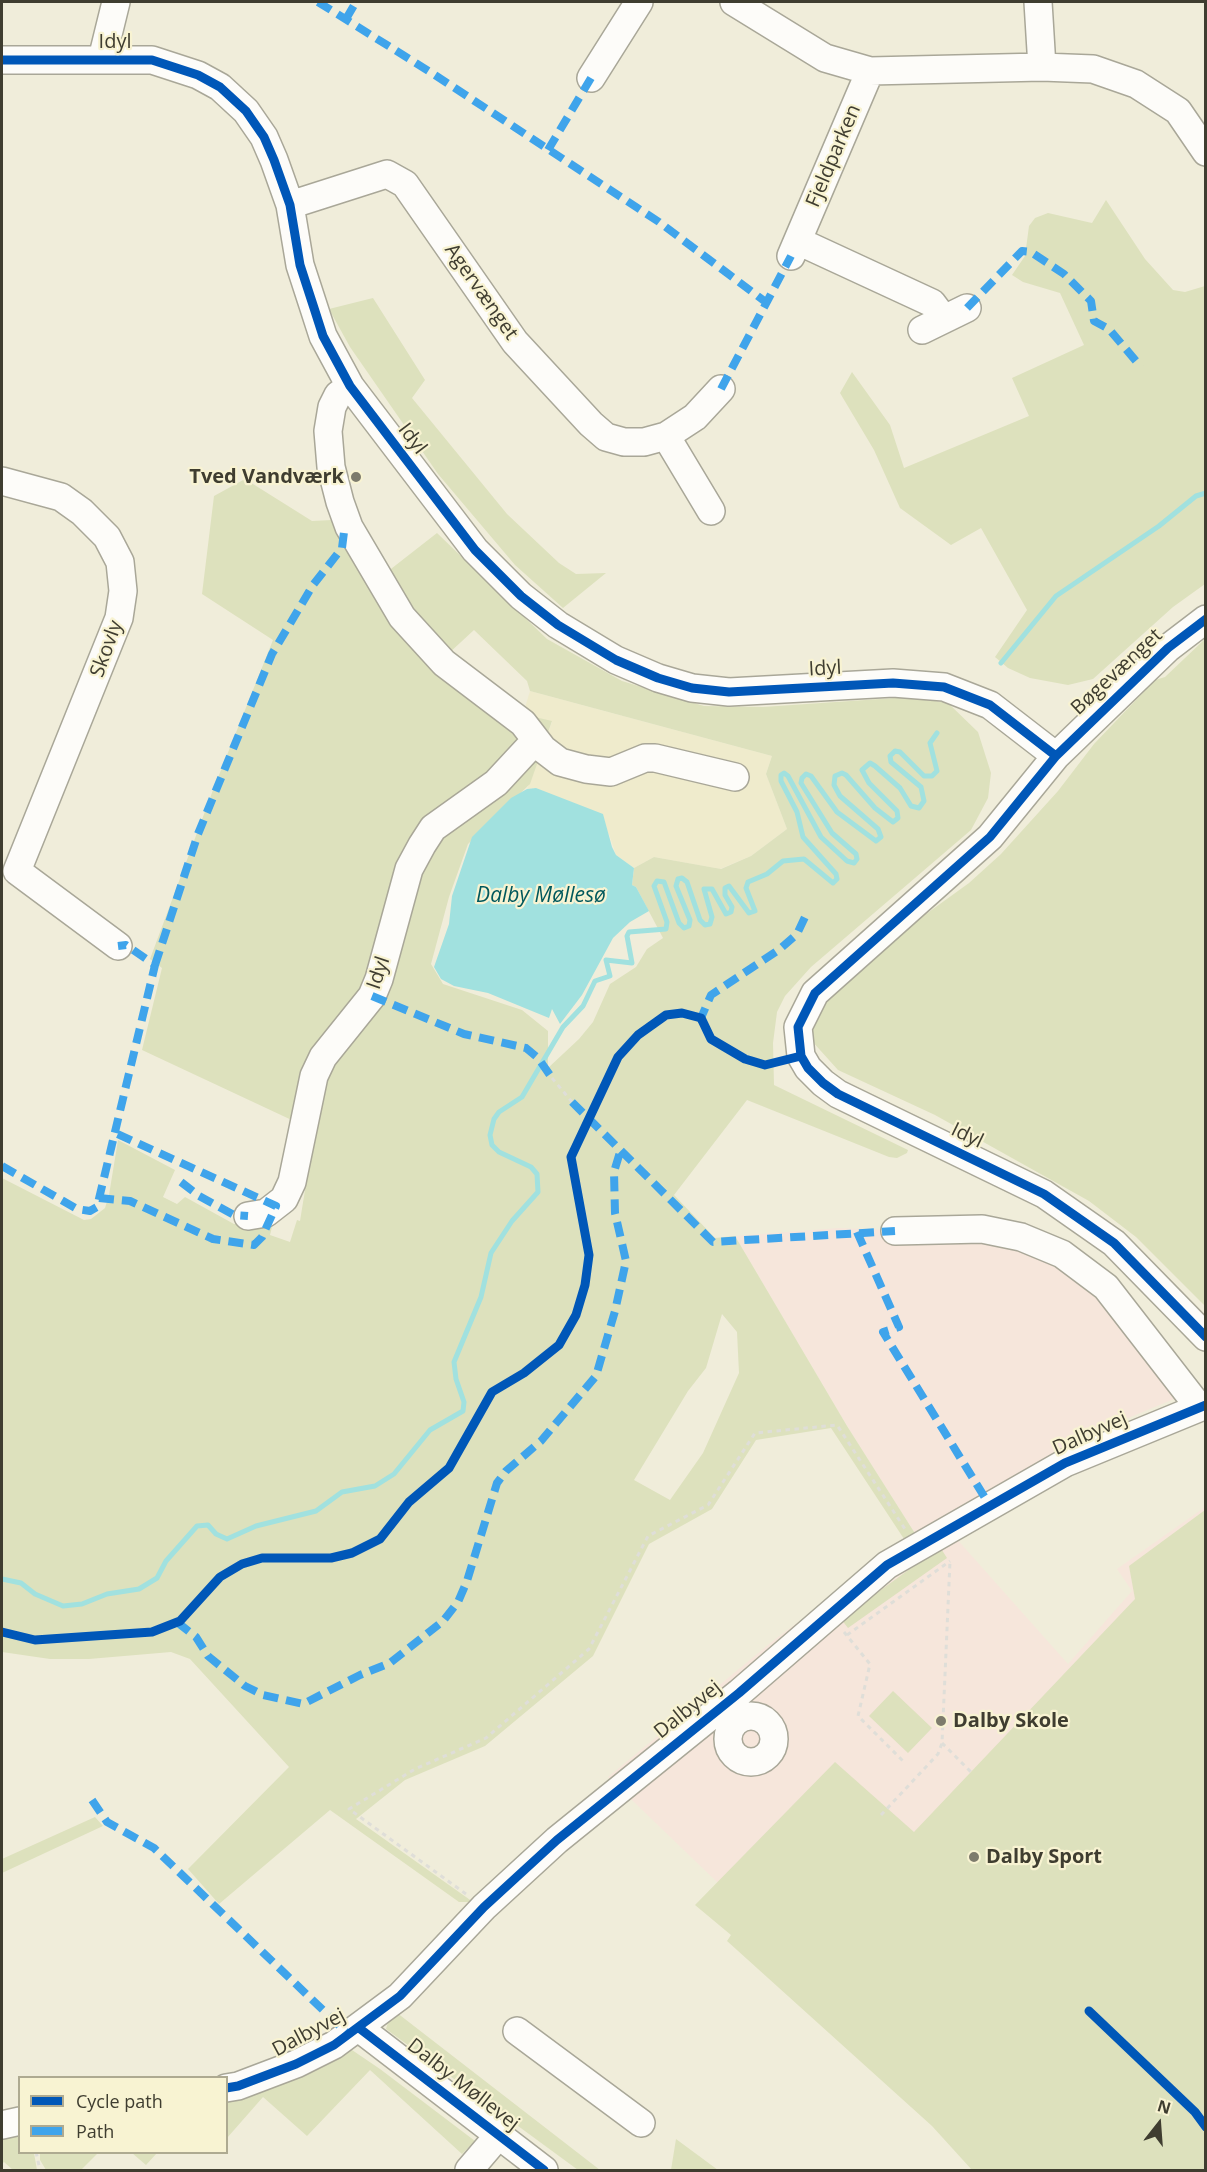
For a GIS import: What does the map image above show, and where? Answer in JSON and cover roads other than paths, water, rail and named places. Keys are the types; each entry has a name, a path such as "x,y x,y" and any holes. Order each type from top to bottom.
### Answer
{"street":[{"path":"102,59 116,2"},
{"path":"591,78 639,2"},
{"path":"734,2 825,58 870,71 1042,67 1093,69 1136,84 1178,111 1206,152"},
{"path":"1038,2 1042,67"},
{"name":"Idyl","path":"2,60 152,60 198,75 220,87 246,111 264,136 290,205 300,265 314,308 324,336 350,386 475,550 521,596 558,625 616,660 658,678 692,688 729,692 894,683 920,683 944,687 990,705 1056,756 990,837 815,993 798,1027 801,1056 808,1068 838,1094 1044,1194 1114,1243 1206,1337"},
{"name":"Fjeldparken","path":"870,71 794,249 932,303 944,319"},
{"name":"Agervænget","path":"290,205 387,174 405,184 515,342 591,424 606,437 624,442 644,442 666,436 695,417 722,389"},
{"path":"350,386 338,395 332,407 328,431 331,467 349,527 402,617 444,663 523,723 536,741 560,762 586,769 611,772 645,758 655,758 735,777"},
{"path":"666,436 710,512"},
{"name":"Skovly","path":"2,481 61,497 82,512 107,537 120,562 123,591 119,618 9,865 118,946"},
{"name":"Bøgevænget","path":"1056,756 1168,648 1206,619"},
{"name":"Idyl","path":"248,1216 266,1214 284,1199 292,1182 314,1076 328,1050 372,996 379,979 409,869 422,845 433,828 496,783 536,741"},
{"name":"Dalbyvej","path":"228,2088 296,2064 334,2045 400,1996 484,1907 557,1840 731,1713 830,1614 887,1565 1065,1463 1202,1406 1106,1287 1062,1254 1021,1237 982,1228 895,1231"},
{"name":"Dalby Møllevej","path":"359,2028 544,2170"},
{"path":"517,2031 641,2123"},
{"path":"2,2125 18,2121"},
{"name":"Dalby Møllevej","path":"469,2170 498,2136"}],"water":[{"name":"Dalby Møllesø","path":"536,788 603,814 612,847 616,855 634,868 632,885 636,887 649,911 630,922 613,938 582,995 560,1024 552,1009 549,1018 488,993 454,986 441,979 434,967 449,924 452,896 472,837 511,798 527,789"}],"waterway":[{"path":"1001,663 1056,596 1159,526 1196,496 1206,493"},
{"path":"2,1579 21,1583 35,1594 63,1606 82,1604 107,1594 139,1589 157,1578 166,1561 197,1526 208,1525 216,1534 227,1539 256,1526 316,1511 342,1492 375,1486 394,1474 430,1430 463,1411 464,1402 456,1379 454,1362 481,1297 491,1253 512,1221 538,1192 537,1174 531,1167 499,1152 492,1145 490,1135 494,1119 499,1112 522,1097 563,1027 583,1006 595,981 610,976 606,960 632,963 627,936 629,932 666,929 667,922 654,886 657,881 664,882 679,923 684,928 689,926 690,920 676,886 678,879 682,878 687,882 700,920 705,925 710,924 712,917 704,889 712,889 726,914 731,912 732,907 725,895 725,888 729,886 749,913 755,911 746,888 748,882 767,874 783,861 804,859 833,883 837,879 836,874 803,837 797,812 781,781 781,775 784,773 788,776 821,837 847,861 854,863 857,859 856,854 832,833 801,783 802,778 806,774 811,776 837,812 876,841 881,837 878,829 840,796 834,785 835,776 842,773 846,775 875,808 893,822 898,818 897,811 869,783 862,770 870,763 875,766 900,788 911,806 919,808 924,801 921,787 891,762 890,756 895,751 900,752 924,776 932,776 937,771 930,743 937,733"}],"place":[{"name":"Tved Vandværk","path":"356,477"},
{"name":"Dalby Skole","path":"941,1721"},
{"name":"Dalby Sport","path":"974,1857"}]}
